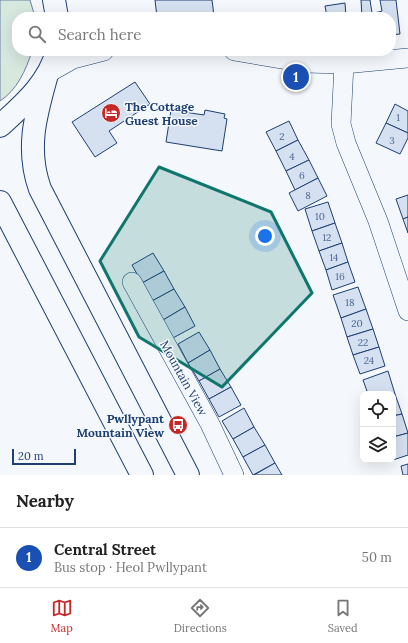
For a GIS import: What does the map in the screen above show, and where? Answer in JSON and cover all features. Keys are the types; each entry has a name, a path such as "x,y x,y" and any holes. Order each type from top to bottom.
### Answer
{"main road":[{"path":"55,56 37,112 32,150 33,168 40,189 188,475"},
{"path":"0,126 31,96 48,75"},
{"path":"0,202 142,475"}],"street":[{"path":"48,75 73,59 85,56"},
{"path":"264,56 305,63 344,64 408,58"},
{"path":"344,64 341,124 346,143 378,222 408,311"},
{"name":"Mountain View","path":"132,282 210,424 234,475"}],"highlighted area":[{"path":"159,167 271,212 312,293 222,387 139,337 100,261"}],"shaded area":[{"path":"0,0 30,0 34,12 12,12 12,56 30,56 16,85 0,101"}],"building":[{"path":"155,0 212,0 214,12 156,12"},
{"path":"361,0 370,0 372,12 362,12"},
{"path":"380,0 396,0 400,34 396,34 396,12 379,12 382,11"},
{"path":"345,3 346,12 326,12 325,6"},
{"name":"The Cottage Guest House","path":"135,82 150,104 109,131 117,143 95,157 72,122"},
{"path":"395,104 408,111 408,133 386,123"},
{"path":"171,110 204,115 205,110 225,114 224,118 227,119 222,151 166,142"},
{"path":"289,121 298,140 276,151 266,132"},
{"path":"386,123 408,133 408,138 400,154 376,143"},
{"path":"298,140 309,160 286,171 276,151"},
{"path":"309,160 318,178 295,190 286,171"},
{"path":"318,178 327,196 298,211 289,193"},
{"path":"408,195 408,217 403,219 396,199"},
{"path":"328,202 335,223 312,231 305,209"},
{"path":"408,217 408,233 403,219"},
{"path":"335,223 342,243 319,251 312,231"},
{"path":"342,243 348,262 326,270 319,251"},
{"path":"153,253 164,271 142,283 132,265"},
{"path":"348,262 355,282 332,290 326,270"},
{"path":"164,271 174,289 152,301 142,283"},
{"path":"358,287 366,309 341,318 333,295"},
{"path":"174,289 185,307 163,320 152,301"},
{"path":"185,307 195,326 173,338 163,320"},
{"path":"366,309 373,329 347,337 341,318"},
{"path":"373,329 379,347 353,355 347,337"},
{"path":"199,332 210,350 188,363 178,344"},
{"path":"379,347 385,366 360,374 353,355"},
{"path":"210,350 220,369 199,381 188,363"},
{"path":"220,369 231,387 209,399 199,381"},
{"path":"388,371 394,391 367,391 363,380"},
{"path":"231,387 241,405 219,417 209,399"},
{"path":"396,397 402,414 396,415"},
{"path":"244,408 254,427 233,439 222,421"},
{"path":"402,414 408,433 396,436 396,415"},
{"path":"254,427 265,445 243,457 233,439"},
{"path":"408,433 408,455 396,459 396,436"},
{"path":"265,445 275,463 253,475 243,457"},
{"path":"275,463 282,475 254,475"},
{"path":"408,464 408,475 403,475 401,466"}],"place":[{"name":"Central Street","path":"296,77"},
{"name":"The Cottage Guest House","path":"111,113"},
{"name":"Pwllypant Mountain View","path":"178,425"}]}
